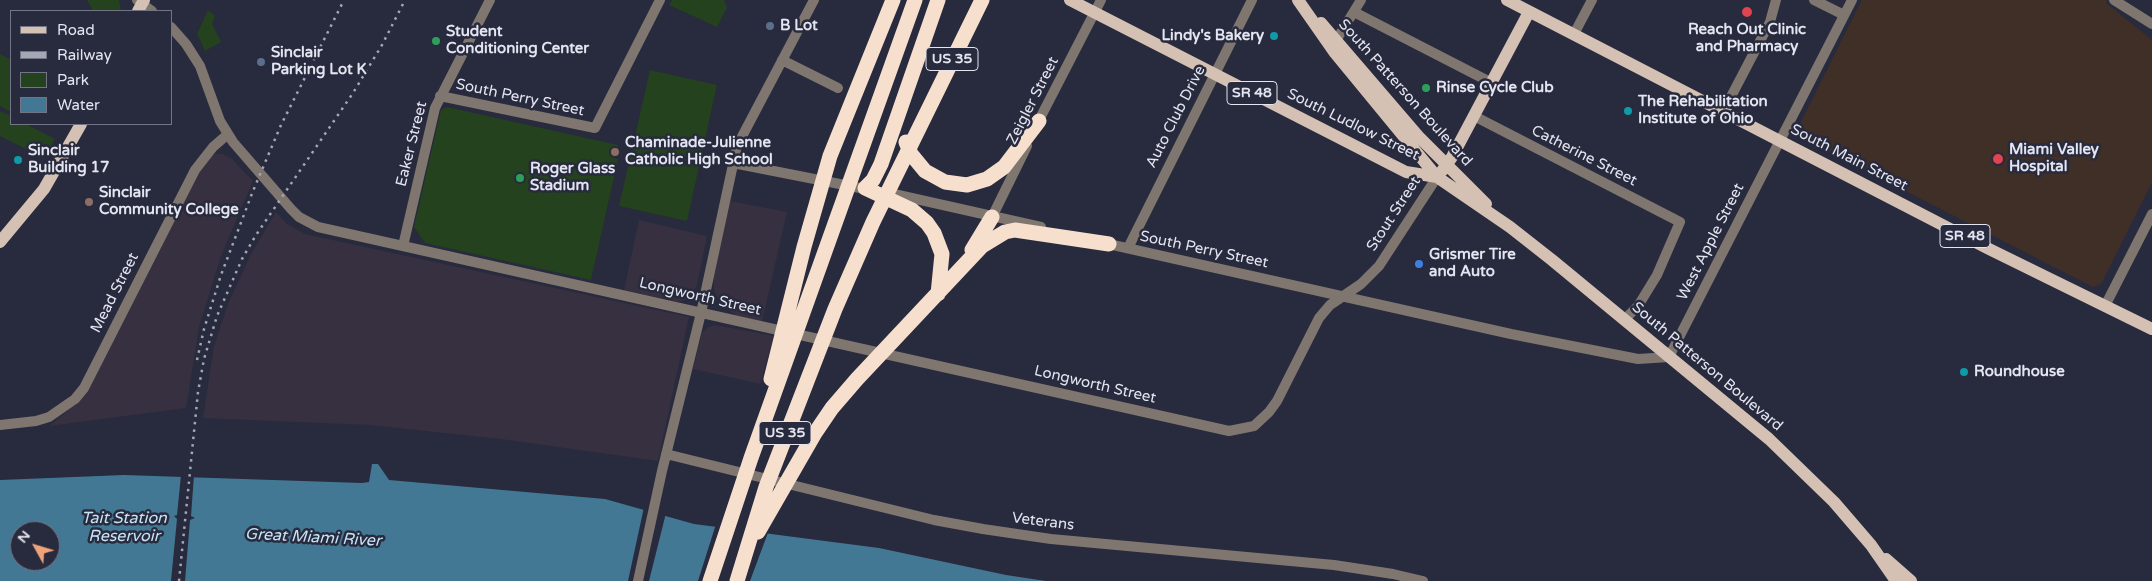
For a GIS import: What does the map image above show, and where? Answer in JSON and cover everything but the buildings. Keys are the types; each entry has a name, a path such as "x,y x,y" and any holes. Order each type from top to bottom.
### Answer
{"highway":[{"path":"751,458 790,300 830,156 892,0"},
{"name":"US 35","path":"710,581 751,458 915,0"},
{"path":"938,0 901,111 879,169 865,188 912,210 927,223 934,233 942,254 938,294"},
{"name":"US 35","path":"737,581 779,450 835,309 873,222 982,0"},
{"path":"901,111 904,137 916,162 936,178 957,185 979,182 995,174 1014,156 1039,121"},
{"path":"954,275 992,217"},
{"path":"743,560 815,432 857,379 982,246 1004,232 1030,231 1110,244"}],"main road":[{"name":"South Ludlow Street","path":"1070,0 1406,172 1437,177"},
{"name":"South Patterson Boulevard","path":"1298,0 1337,39 1446,165 1510,227"},
{"name":"South Patterson Boulevard","path":"1298,0 1335,53 1437,177 1510,227 1750,422 1818,484 1871,546 1896,581"},
{"name":"South Main Street","path":"1507,0 1779,141 2152,329"},
{"name":"Stout Street","path":"1437,177 1474,116 1529,12"},
{"path":"0,242 44,189 79,125"},
{"name":"South Patterson Boulevard","path":"1871,546 1911,581"}],"street":[{"name":"Eaker Street","path":"403,246 435,108 490,0"},
{"name":"South Perry Street","path":"440,96 595,128 660,0"},
{"path":"638,581 662,471 701,313 737,146 814,0"},
{"name":"Zeigler Street","path":"992,217 1101,0"},
{"name":"Auto Club Drive","path":"1128,248 1252,0"},
{"path":"1337,39 1361,0"},
{"path":"1574,34 1592,0"},
{"path":"1723,112 1770,22 1776,0"},
{"path":"1814,0 1844,15"},
{"name":"West Apple Street","path":"1669,357 1852,0"},
{"path":"2114,0 2152,24"},
{"path":"1354,12 1492,83"},
{"name":"Longworth Street","path":"172,28 186,44 202,71 214,106 228,134 272,188 304,220 318,227 1229,431 1247,429 1266,416"},
{"path":"782,60 838,88"},
{"name":"Catherine Street","path":"1474,116 1680,222 1657,275 1638,306 1625,319"},
{"name":"Mead Street","path":"0,425 36,421 49,417 75,399 84,388 195,170 213,147 228,134"},
{"name":"South Perry Street","path":"734,163 865,188 1511,334 1638,359 1669,357"},
{"name":"Stout Street","path":"1266,416 1277,401 1319,318 1342,295 1362,284 1379,266 1437,177"},
{"path":"2105,306 2152,214"},
{"name":"Veterans","path":"666,454 934,520 983,529 1051,539 1334,565 1393,574 1423,581"}],"shaded area":[{"name":"Miami Valley Hospital","path":"1862,0 2107,0 2106,3 2152,40 2152,182 2101,284 2093,287 1798,136 1797,130"},
{"path":"215,154 222,154 231,158 253,181 221,256 199,327 186,408 49,426 77,403 188,190 207,160"},
{"path":"730,201 787,212 762,322 738,316 728,310 719,302 714,290 714,276"},
{"path":"276,212 287,224 305,234 689,317 658,461 501,439 369,425 203,418 214,346 228,304 251,254"},
{"path":"639,220 707,236 697,285 692,295 686,300 677,302 624,290"},
{"path":"715,325 774,336 760,384 693,369 702,333 708,327"}],"green space":[{"path":"87,0 119,0 121,10 92,10"},
{"path":"672,0 724,0 727,7 717,27 669,5"},
{"path":"208,10 215,16 212,24 221,42 205,51 197,34"},
{"path":"0,54 10,59 10,111 0,106"},
{"path":"650,70 717,85 687,221 619,206"},
{"name":"Roger Glass Stadium","path":"447,107 618,145 615,159 618,159 591,280 425,243 414,227 441,110"},
{"path":"0,111 10,116 10,125 28,125 55,139 44,158 0,136"}],"water":[{"name":"Tait Station Reservoir","path":"372,464 378,464 389,480 605,499 694,524 879,548 1006,575 1046,581 0,581 0,480 124,475 369,482"}],"pier":[{"path":"181,475 194,475 191,516 195,518 190,520 185,581 171,581 177,519 174,516 177,515"},
{"path":"644,507 666,513 649,581 628,581"},
{"path":"716,524 769,530 750,581 698,581"}],"railway":[{"path":"197,360 204,329 221,275 253,191 281,125 344,0"},
{"path":"179,581 198,392 204,359 217,316 242,259 256,235 353,93 382,45 405,0"}],"place":[{"name":"Reach Out Clinic and Pharmacy","path":"1747,12"},
{"name":"B Lot","path":"770,26"},
{"name":"Lindy's Bakery","path":"1274,36"},
{"name":"Student Conditioning Center","path":"436,41"},
{"name":"Sinclair Parking Lot K","path":"261,62"},
{"name":"Rinse Cycle Club","path":"1426,88"},
{"name":"The Rehabilitation Institute of Ohio","path":"1628,111"},
{"name":"Chaminade-Julienne Catholic High School","path":"615,152"},
{"name":"Miami Valley Hospital","path":"1998,159"},
{"name":"Sinclair Building 17","path":"18,160"},
{"name":"Roger Glass Stadium","path":"520,178"},
{"name":"Sinclair Community College","path":"89,202"},
{"name":"Grismer Tire and Auto","path":"1419,264"},
{"name":"Roundhouse","path":"1964,372"}],"water label":[{"name":"Great Miami River","path":"313,538"}]}
